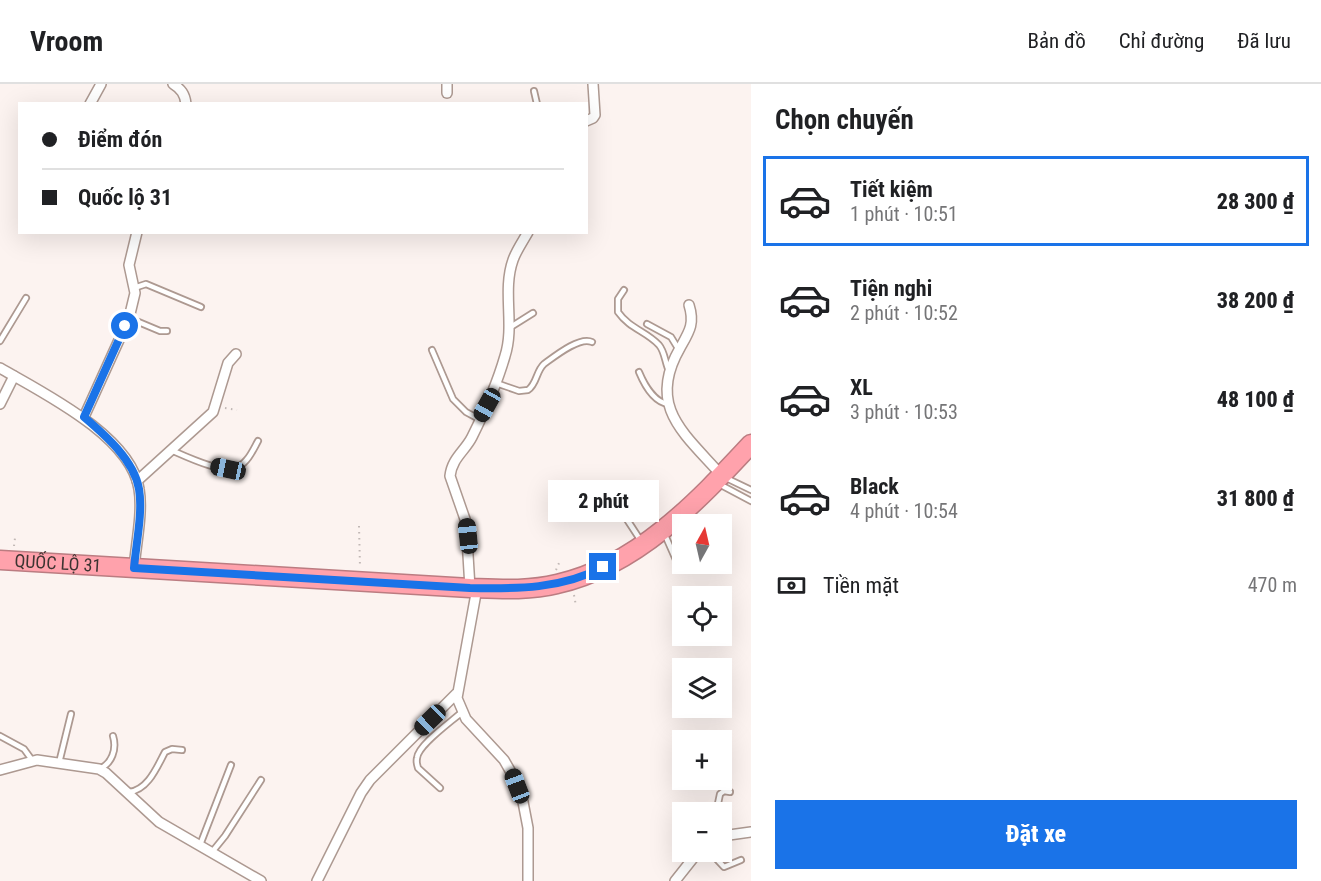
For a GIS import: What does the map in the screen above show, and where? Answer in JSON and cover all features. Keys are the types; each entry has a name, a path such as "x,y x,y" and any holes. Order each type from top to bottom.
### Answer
{"highway":[{"name":"QUỐC LỘ 31","path":"0,560 474,588 525,588 555,585 586,576 621,558 663,529 688,510 751,444"}],"street":[{"path":"91,102 101,84"},
{"path":"173,84 182,91 186,102"},
{"path":"588,120 595,115 593,84"},
{"path":"84,417 134,302 134,288 129,265 137,234"},
{"path":"527,234 513,259 510,271 508,346 496,383 469,442 453,462 450,476 466,522 474,588 471,627 456,694 462,712 472,726 504,760 523,802 528,828 528,881"},
{"path":"689,305 693,315 692,325 669,371 668,404 676,424 719,479"},
{"path":"137,481 208,418 216,406 228,363 236,354"},
{"path":"0,368 84,417 120,452 130,466 137,481 140,502 134,568"},
{"path":"0,404 14,376"},
{"path":"317,881 370,780 456,694"},
{"path":"0,770 32,760 99,769 159,822 261,881"},
{"path":"732,835 751,832"},
{"path":"675,881 691,862"}],"lane":[{"path":"534,91 537,102"},
{"path":"134,288 146,284 201,307"},
{"path":"624,290 618,299 618,312 631,327 660,346 669,371"},
{"path":"0,341 26,298"},
{"path":"509,328 533,313"},
{"path":"129,318 167,332"},
{"path":"647,324 671,338 679,350"},
{"path":"496,383 519,391 528,390 532,388 544,364 580,341 592,342"},
{"path":"432,350 453,399 466,412 479,419"},
{"path":"639,372 660,402 668,404"},
{"path":"171,450 200,462 228,469 236,468 247,460 258,441"},
{"path":"719,479 751,490"},
{"path":"719,479 751,501"},
{"path":"626,518 643,543"},
{"path":"663,529 672,550"},
{"path":"440,788 418,768 417,758 427,743 462,712"},
{"path":"59,763 71,714"},
{"path":"0,736 24,748 32,760"},
{"path":"99,769 107,765 113,755 115,744 113,736"},
{"path":"126,792 135,791 143,786 165,752 172,749 182,750"},
{"path":"200,845 231,765"},
{"path":"212,852 261,780"},
{"path":"718,802 720,794 724,791 730,792"},
{"path":"719,862 724,867 741,860"}],"path":[{"path":"216,406 237,410"},
{"path":"359,526 360,582"}],"route":[{"path":"125,326 84,417 120,452 133,471 140,490 134,568 470,588 525,588 555,585 586,576 603,567"}]}
